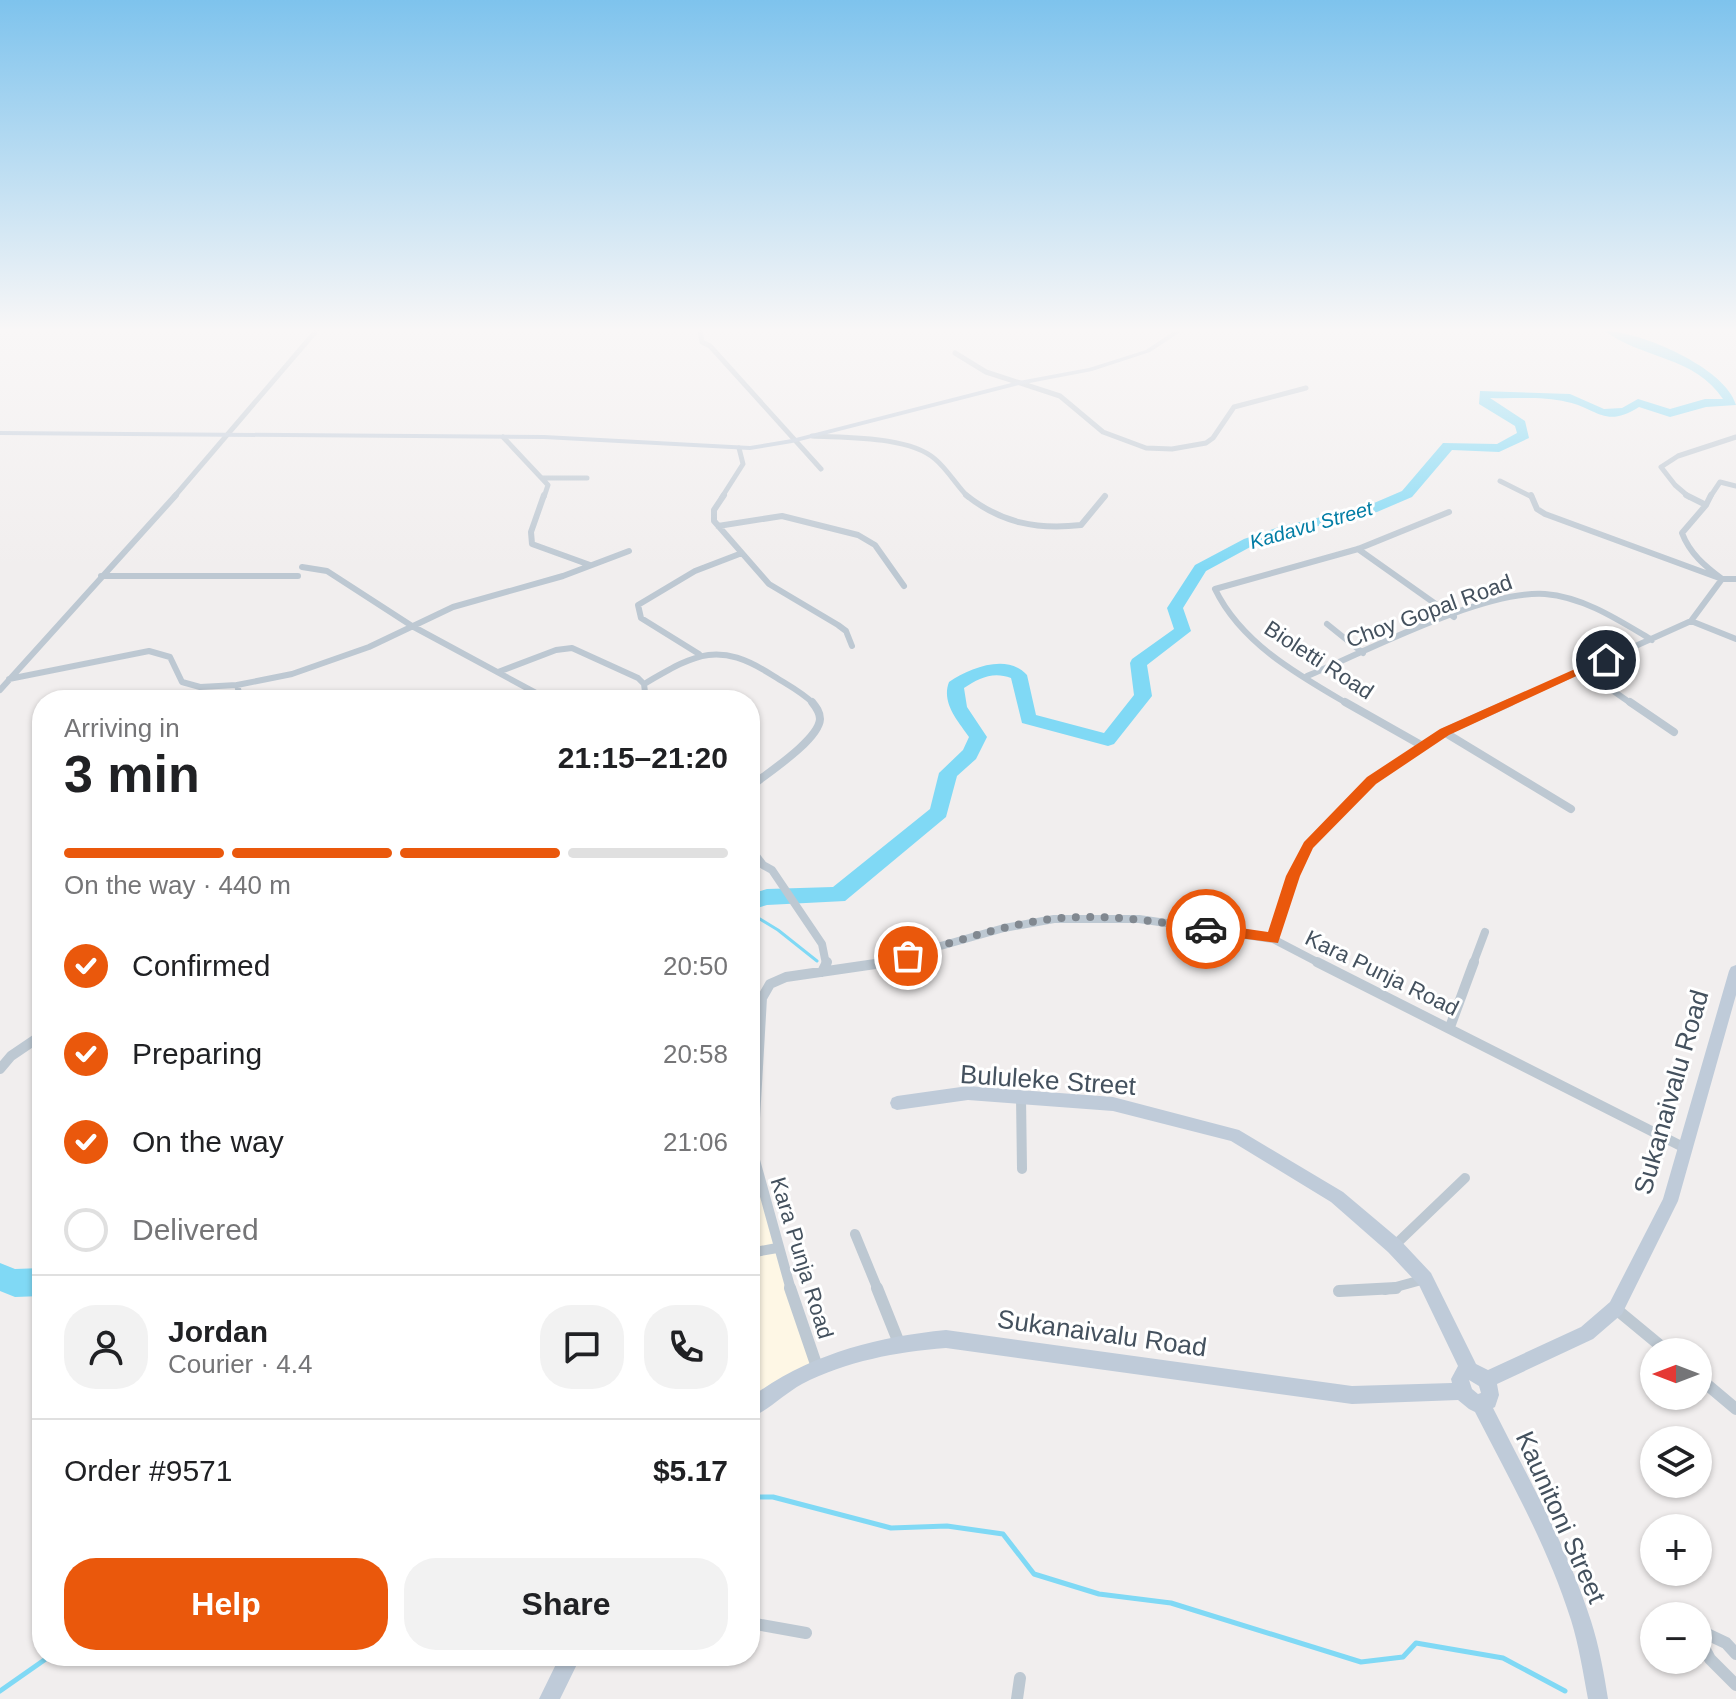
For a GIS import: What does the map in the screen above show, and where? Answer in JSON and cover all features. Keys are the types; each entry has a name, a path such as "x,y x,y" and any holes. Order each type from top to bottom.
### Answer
{"street":[{"path":"0,690 247,410"},
{"path":"768,410 821,469"},
{"path":"0,433 503,437 739,448 795,440 912,410"},
{"path":"1077,410 1103,432 1133,445 1155,450 1206,443 1213,438 1230,410"},
{"path":"811,436 848,438 923,451 941,463 954,483 981,506 1017,525 1053,530 1081,525 1105,496"},
{"path":"503,437 543,478 548,491 531,532 532,544 591,565"},
{"path":"1706,505 1684,496 1661,467 1670,458 1727,443 1736,437"},
{"path":"739,448 743,464 714,510 713,516 718,526 769,584 846,631 852,646"},
{"path":"543,478 587,478"},
{"path":"1500,481 1531,494 1537,509 1545,514 1720,582 1736,579"},
{"path":"1720,582 1685,545 1682,533 1706,505 1715,485 1720,482 1736,486"},
{"path":"1358,549 1449,512"},
{"path":"718,526 782,516 858,535 875,545 904,586"},
{"path":"1358,549 1454,617"},
{"name":"Bioletti Road","path":"1358,549 1215,589 1217,599 1237,628 1271,655 1421,745"},
{"path":"9,679 149,651 170,657 182,682 188,685 237,685 292,674 339,659 453,607 629,551"},
{"path":"699,654 641,618 637,612 638,605 695,571 742,553"},
{"path":"302,567 327,571 412,626 531,690"},
{"path":"101,576 298,576"},
{"path":"1273,939 1293,876 1308,845 1372,781 1444,732 1691,621 1720,582"},
{"name":"Choy Gopal Road","path":"1307,676 1454,617 1521,594 1547,595 1587,604 1652,640"},
{"path":"1691,621 1736,639"},
{"path":"1327,624 1363,653"},
{"path":"498,672 556,650 572,648 644,684"},
{"path":"644,684 699,654 725,652 745,657 815,703 820,711 818,727 807,741 760,779"},
{"path":"1583,670 1674,732"},
{"path":"644,684 645,690"},
{"path":"237,685 238,690"},
{"path":"1444,732 1571,809"},
{"path":"760,860 784,888 827,954 827,964 822,972"},
{"name":"Kara Punja Road","path":"760,1012 762,998 770,984 786,977 887,962 1004,928 1054,919 1139,919 1273,939 1685,1148"},
{"path":"1450,1027 1485,932"},
{"name":"Sukanaivalu Road","path":"1478,1375 1587,1333 1616,1308 1670,1201 1736,971"},
{"path":"0,1069 11,1056 32,1042"},
{"name":"Bululeke Street","path":"897,1103 968,1093 1113,1104 1234,1135 1337,1197 1394,1246 1425,1279 1478,1375"},
{"path":"1021,1097 1022,1169"},
{"path":"1394,1246 1465,1178"},
{"name":"Kara Punja Road","path":"760,1184 777,1248 817,1367"},
{"path":"855,1234 899,1343"},
{"path":"760,1251 777,1248"},
{"path":"1339,1291 1372,1293 1400,1289 1425,1279"},
{"path":"1616,1308 1651,1338"},
{"name":"Sukanaivalu Road","path":"760,1401 773,1390 817,1367 899,1343 946,1339 1352,1395 1462,1391"},
{"path":"1461,1375 1478,1375 1491,1396 1481,1404 1469,1400 1462,1391 1461,1375"},
{"path":"1712,1389 1736,1409"},
{"name":"Kaunitoni Street","path":"1481,1404 1550,1543 1574,1601 1594,1666 1598,1699"},
{"path":"760,1625 806,1633"},
{"path":"1736,1654 1726,1643 1707,1634 1701,1642 1710,1659 1736,1685"},
{"path":"549,1699 566,1666"},
{"path":"1017,1699 1020,1678"}],"shaded area":[{"path":"760,1176 817,1367 760,1403"}],"waterway":[{"name":"Kadavu Street","path":"760,899 838,895 939,812 948,773 970,754 978,737 958,708 955,686 986,671 1011,671 1019,675 1028,719 1108,740 1143,696 1138,663 1183,631 1175,608 1200,568 1249,542 1284,530 1372,509 1407,494 1448,446 1499,448 1524,435 1521,424 1498,410"},
{"name":"Kadavu Street","path":"1596,410 1602,413 1626,410"},
{"name":"Kadavu Street","path":"1661,410 1670,413 1679,410"},
{"path":"760,919 817,961"},
{"name":"Kadavu Street","path":"0,1277 15,1283 32,1282"},
{"path":"760,1497 773,1497 891,1528 947,1526 1003,1534 1034,1574 1099,1594 1171,1603 1361,1662 1403,1657 1416,1643 1503,1658 1565,1691"},
{"path":"0,1691 36,1666"}],"way so far":[{"path":"908,956 1004,928 1054,919 1139,919 1206,929"}],"route":[{"path":"1206,929 1273,939 1293,876 1308,845 1372,781 1444,732 1606,660"}]}
